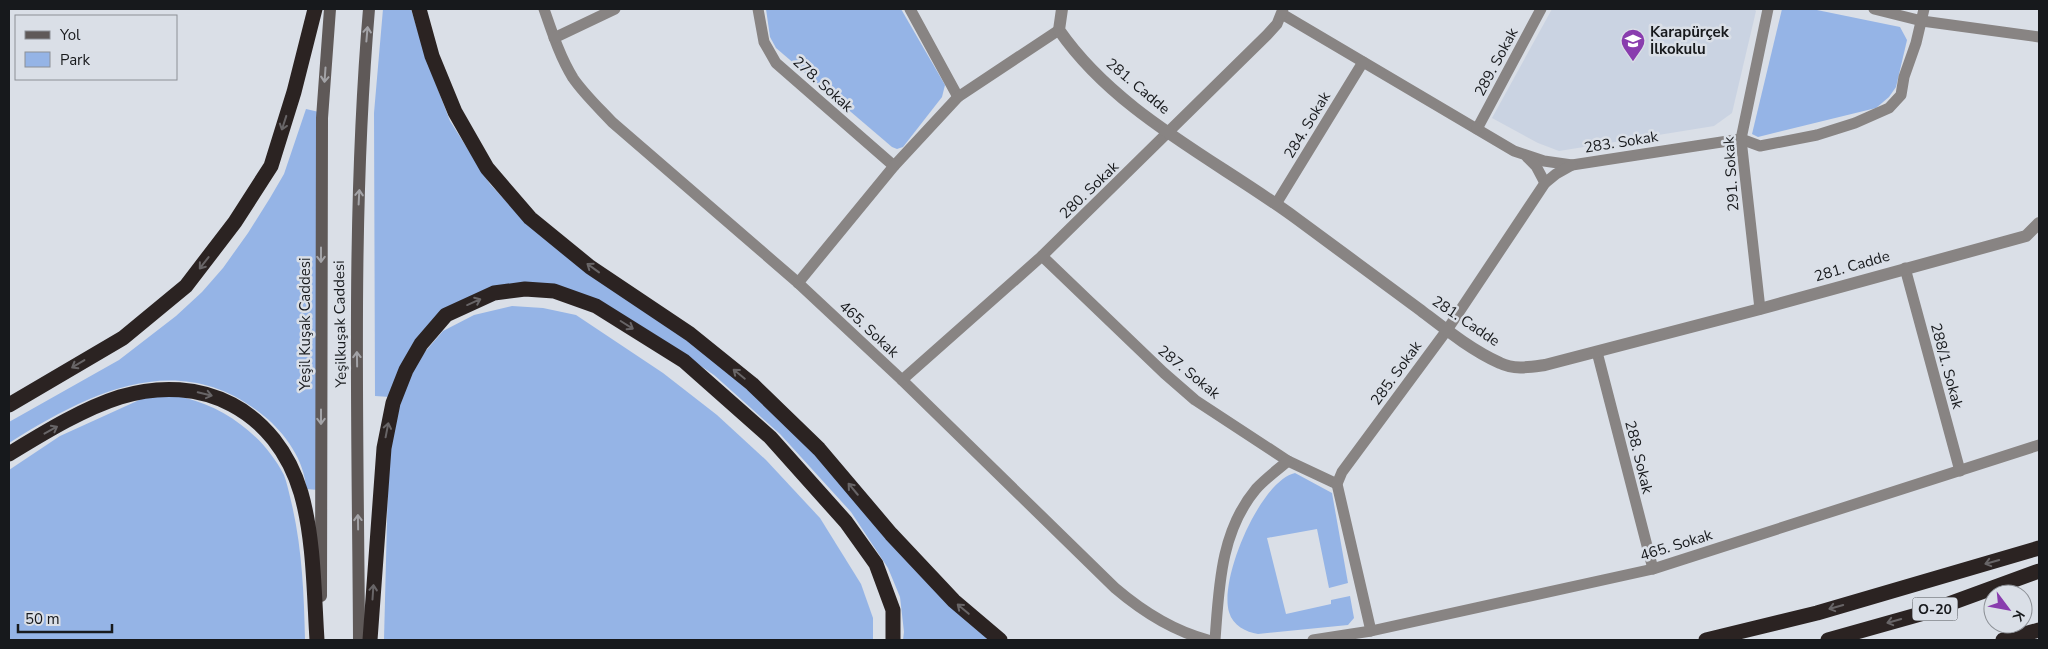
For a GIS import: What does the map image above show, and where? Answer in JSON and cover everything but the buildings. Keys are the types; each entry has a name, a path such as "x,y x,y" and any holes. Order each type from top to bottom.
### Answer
{"highway":[{"path":"9,405 123,338 186,286 219,244 271,166 294,92 315,9"},
{"path":"418,9 432,56 455,112 487,168 530,218 590,267 690,334 752,384 819,448 891,534 954,601 1000,640"},
{"path":"370,640 384,448 393,403 406,370 421,344 446,314 494,293 525,289 554,292 596,306 684,361 770,437 846,522 876,564 893,610 893,640"},
{"path":"9,454 84,412 135,393 167,389 184,390 207,394 230,403 254,419 272,436 282,452 300,492 310,551 316,640"},
{"path":"1706,640 1818,613 2039,548"},
{"name":"O-20","path":"1828,640 1924,613 2039,572"},
{"path":"2003,640 2039,631"},
{"path":"2022,640 2039,631"}],"main road":[{"name":"Yeşil Kuşak Caddesi","path":"321,640 322,118 330,9"},
{"name":"Yeşilkuşak Caddesi","path":"360,640 356,253 369,9"}],"street":[{"name":"465. Sokak","path":"544,9 564,62 574,79 612,122 798,283 902,380 1115,588 1136,605 1161,621 1188,634 1208,640"},
{"path":"554,38 615,9"},
{"name":"278. Sokak","path":"758,9 764,42 776,62 894,166"},
{"path":"910,9 958,97"},
{"path":"798,283 894,166 958,97 1058,30 1062,9"},
{"name":"289. Sokak","path":"1477,129 1541,9"},
{"name":"291. Sokak","path":"1760,309 1741,139 1768,9"},
{"path":"1874,9 1922,21 2039,37"},
{"name":"283. Sokak","path":"1282,12 1363,62 1526,156 1572,165 1741,139 1760,146 1818,135 1855,123 1889,108 1902,95 1904,77 1924,9"},
{"name":"280. Sokak","path":"902,380 1042,256 1267,35 1277,24 1282,12"},
{"name":"281. Cadde","path":"1058,30 1092,70 1115,91 1169,133 1276,204 1447,330 1486,356 1502,364 1515,367 1528,368 1545,365 1597,352 2026,236 2039,223"},
{"name":"284. Sokak","path":"1276,204 1363,62"},
{"path":"1526,156 1536,166 1545,183"},
{"name":"285. Sokak","path":"1337,484 1342,472 1447,330 1545,183 1572,165"},
{"name":"287. Sokak","path":"1042,256 1185,392 1288,461 1337,484"},
{"name":"288/1. Sokak","path":"1904,268 1960,471"},
{"name":"288. Sokak","path":"1597,352 1653,569"},
{"name":"465. Sokak","path":"1313,640 1371,631 1653,569 2039,445"},
{"path":"1215,640 1219,582 1224,555 1232,532 1249,498 1288,461"},
{"path":"1337,484 1371,631"}],"shaded area":[{"name":"Karapürçek İlkokulu","path":"1552,9 1754,9 1756,11 1732,113 1714,126 1559,151 1538,143 1492,118"}],"green space":[{"path":"383,9 411,9 427,61 450,121 490,184 515,211 761,396 991,640 903,640 904,632 900,597 888,568 851,512 780,434 714,375 654,334 555,285 442,311 390,397 375,396 374,113"},
{"path":"766,9 901,9 945,85 942,97 903,147 897,149 892,147 776,48 770,37"},
{"path":"1782,9 1812,9 1900,27 1907,40 1896,87 1889,97 1876,108 1758,137 1752,134"},
{"path":"306,109 319,112 318,490 306,489 305,479 298,458 286,439 272,423 232,395 200,384 167,381 135,384 102,394 71,408 9,443 9,422 119,360 176,316 202,292 223,268 248,233 284,174"},
{"path":"512,306 543,308 576,315 663,373 717,415 766,460 820,518 861,584 873,618 873,640 384,640 389,441 401,389 417,361 443,331 474,315"},
{"path":"148,396 181,397 216,409 243,426 266,448 276,461 286,481 298,535 305,640 9,640 9,470 60,436"},
{"path":"1295,473 1332,493 1348,583 1329,588 1317,529 1267,538 1286,614 1331,604 1331,600 1350,596 1354,618 1348,625 1253,633 1240,628 1231,617 1228,597 1230,577 1245,533 1256,512 1269,493 1282,480"}],"place":[{"name":"Karapürçek İlkokulu","path":"1633,62"}]}
